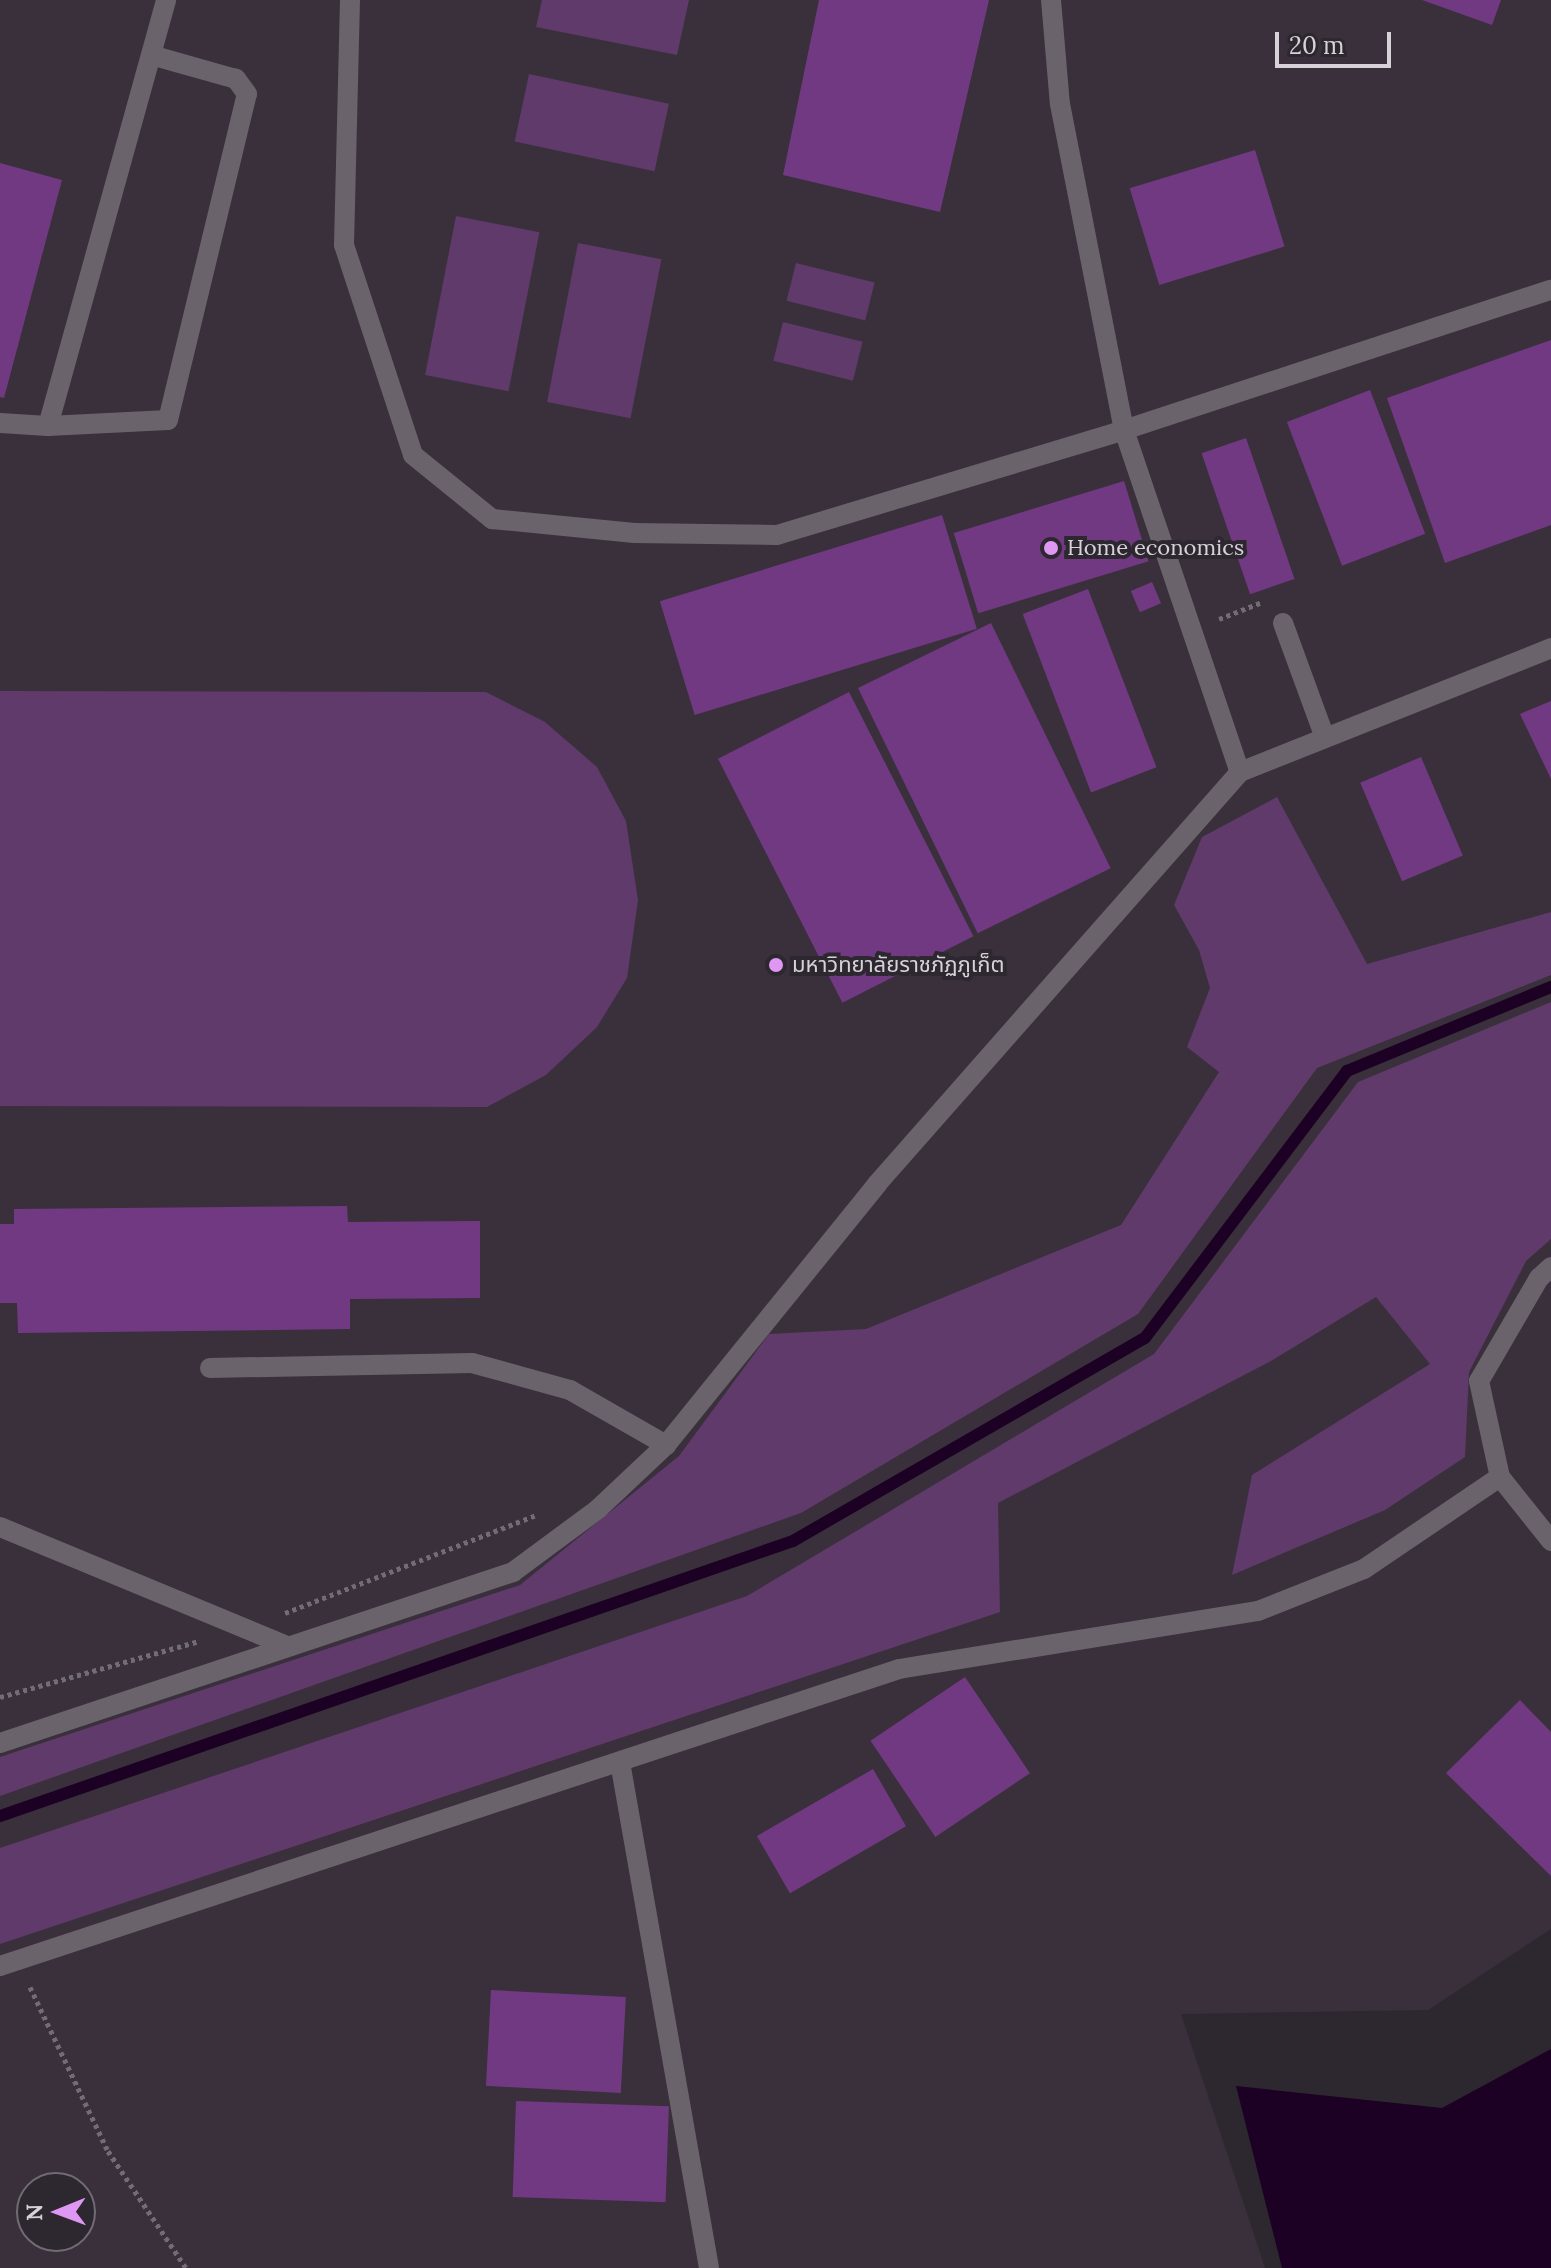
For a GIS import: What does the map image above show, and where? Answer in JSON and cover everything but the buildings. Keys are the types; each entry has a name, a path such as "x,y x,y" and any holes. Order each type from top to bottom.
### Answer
{"lane":[{"path":"48,426 166,0"},
{"path":"350,0 344,245 413,455 492,519 634,533 777,535 1124,430 1551,290"},
{"path":"1051,0 1060,104 1124,430 1240,772"},
{"path":"0,423 48,426 168,420 247,94 236,79 151,55"},
{"path":"1283,623 1325,738"},
{"path":"0,1743 285,1645 513,1572 598,1509 666,1445 877,1184 1240,772 1551,648"},
{"path":"1551,1267 1539,1278 1479,1381 1500,1477 1551,1541"},
{"path":"210,1368 472,1363 570,1390 666,1445"},
{"path":"9,1963 899,1669 1258,1611 1364,1569 1500,1477"},
{"path":"0,1527 285,1645"},
{"path":"620,1762 709,2268"}],"path":[{"path":"1192,630 1273,598"},
{"path":"0,1697 245,1628 539,1513"},
{"path":"9,1963 108,2151 186,2268"}],"shaded area":[{"name":"มหาวิทยาลัยราชภัฏภูเก็ต","path":"0,0 1551,0 1551,1929 1428,2010 1181,2014 1265,2268 0,2268"},
{"path":"542,0 689,0 677,55 536,27"},
{"path":"529,74 669,104 655,171 515,141"},
{"path":"456,216 539,232 509,391 425,375"},
{"path":"578,243 661,259 631,418 547,402"},
{"path":"796,263 875,283 865,320 787,301"},
{"path":"783,322 863,342 853,381 773,361"},
{"path":"0,691 486,692 545,722 597,767 626,821 638,900 627,978 597,1027 546,1075 487,1107 0,1106"},
{"path":"1277,797 1367,964 1551,912 1551,975 1317,1068 1138,1314 801,1513 0,1796 0,1757 520,1585 679,1456 769,1334 866,1329 1121,1225 1219,1072 1187,1047 1210,988 1199,950 1174,905 1202,837"},
{"path":"1551,1002 1551,1239 1526,1261 1469,1372 1465,1457 1385,1510 1232,1575 1252,1475 1430,1364 1376,1297 1271,1361 998,1503 1000,1612 0,1944 0,1848 747,1596 1154,1354 1358,1082"},
{"path":"1551,2049 1551,2268 1282,2268 1236,2086 1442,2108"}],"waterway":[{"path":"0,1816 793,1541 1145,1338 1347,1071 1551,987"}],"place":[{"name":"Home economics","path":"1051,548"},
{"name":"มหาวิทยาลัยราชภัฏภูเก็ต","path":"776,965"}]}
